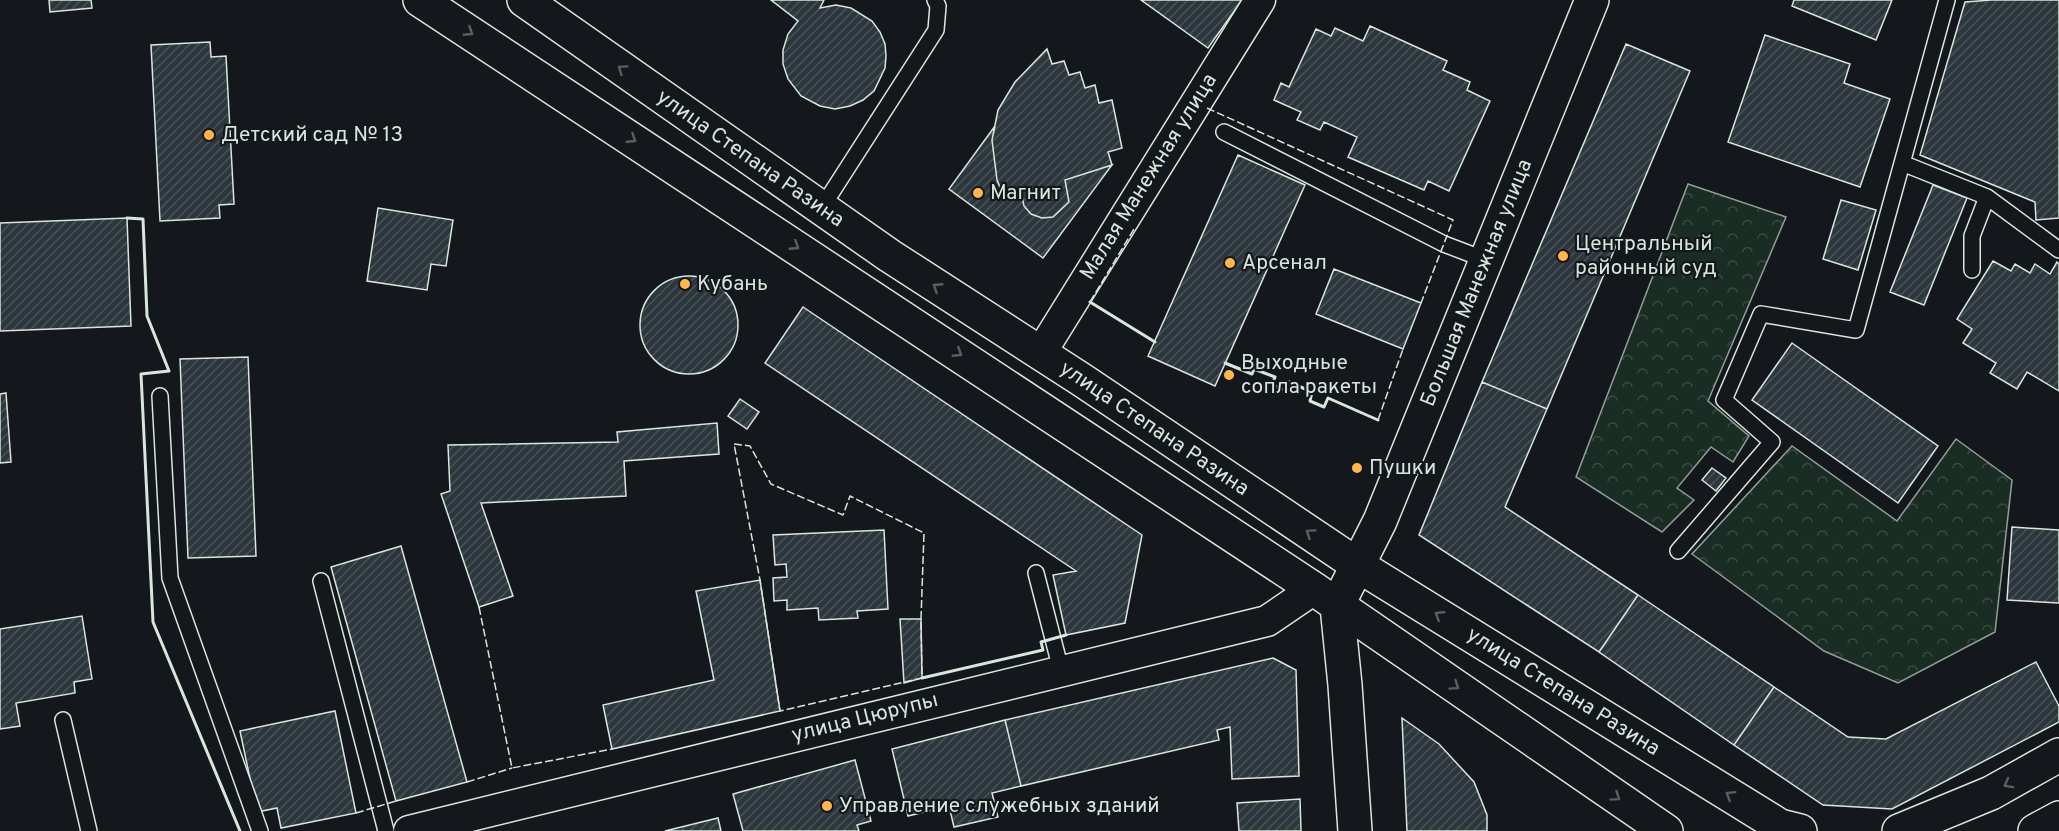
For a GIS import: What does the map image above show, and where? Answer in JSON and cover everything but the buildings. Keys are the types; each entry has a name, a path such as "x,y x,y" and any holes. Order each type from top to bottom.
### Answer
{"main road":[{"path":"420,0 1326,598 1666,831"},
{"name":"улица Степана Разина","path":"524,0 821,209 1359,566 1780,826 1800,831"},
{"name":"Большая Манежная улица","path":"1326,598 1359,566 1380,521 1592,0"},
{"path":"1326,598 1345,685 1355,831"},
{"path":"1899,831 1991,794 2059,755"},
{"path":"2035,831 2059,818"}],"street":[{"name":"Малая Манежная улица","path":"1040,354 1260,0"},
{"name":"улица Цюрупы","path":"409,831 1267,621 1326,598"}],"lane":[{"path":"821,209 936,30 938,6 935,0"},
{"path":"1678,551 1773,442 1724,400 1761,314 1856,330 1947,0"},
{"path":"1224,132 1444,244 1486,260"},
{"path":"1902,163 1987,197 2059,250"},
{"path":"1972,270 1972,236 1987,197"},
{"path":"160,396 170,578 260,831"},
{"path":"1036,573 1061,670"},
{"path":"321,581 386,831"},
{"path":"63,720 89,831"}],"green space":[{"path":"1688,184 1786,217 1708,401 1749,436 1733,462 1711,447 1677,488 1694,500 1662,532 1576,477"},
{"path":"1956,439 2012,480 1995,632 1898,683 1824,651 1692,554 1792,446 1897,521"}],"fence":[{"path":"1207,108 1453,220 1421,303"},
{"path":"1090,302 1134,229"},
{"path":"1378,420 1403,349"},
{"path":"734,444 750,446 771,484 843,515 850,496 924,533 921,619 922,678 780,711 760,580 734,444"},
{"path":"479,607 512,768 612,749"},
{"path":"467,782 512,768"},
{"path":"356,813 396,801"}],"wall":[{"path":"127,218 143,219 147,316 169,371 141,374 153,622 240,831"},
{"path":"1090,302 1155,342"},
{"path":"1225,363 1252,374 1254,369 1275,377 1272,385 1286,390 1289,382 1312,392 1310,401 1324,407 1328,398 1378,420"},
{"path":"922,678 1043,650 1041,642 1066,635"}],"place":[{"name":"Детский сад № 13","path":"209,135"},
{"name":"Магнит","path":"978,193"},
{"name":"Центральный районный суд","path":"1563,256"},
{"name":"Арсенал","path":"1230,263"},
{"name":"Кубань","path":"685,284"},
{"name":"Выходные сопла ракеты","path":"1229,375"},
{"name":"Пушки","path":"1357,468"},
{"name":"Управление служебных зданий","path":"827,806"}]}
